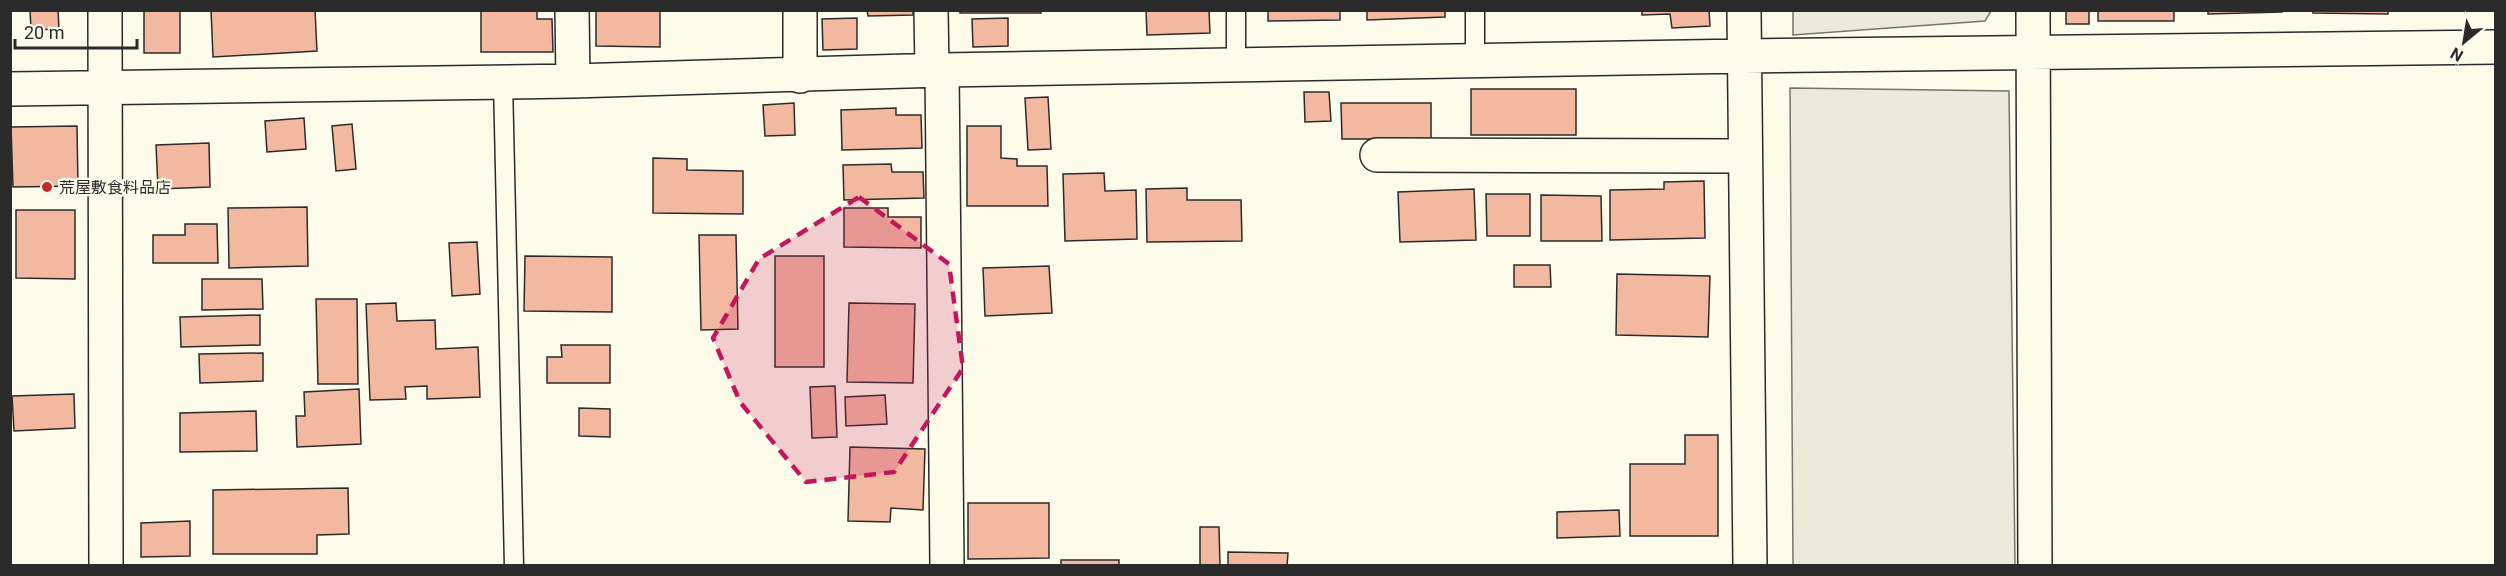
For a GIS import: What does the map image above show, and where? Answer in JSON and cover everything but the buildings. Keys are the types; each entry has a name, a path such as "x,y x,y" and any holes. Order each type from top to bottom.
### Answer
{"street":[{"path":"105,10 106,566"},
{"path":"572,10 573,81"},
{"path":"800,10 800,76"},
{"path":"931,10 937,70 947,566"},
{"path":"1744,10 1750,566"},
{"path":"2032,10 2036,566"},
{"path":"10,89 573,81 800,76 937,70 1744,56 2032,55 2496,47"},
{"path":"1377,155 1745,156"}],"lane":[{"path":"1236,10 1236,65"},
{"path":"1475,10 1475,61"},
{"path":"503,82 514,566"}],"highlighted area":[{"path":"859,197 949,264 963,368 894,472 806,482 740,402 713,338 759,259"}],"shaded area":[{"path":"1793,10 1991,11 1985,21 1793,35"},
{"path":"1790,88 2009,91 2015,565 1793,565"}],"place":[{"name":"荒屋敷食料品店","path":"47,187"}]}
